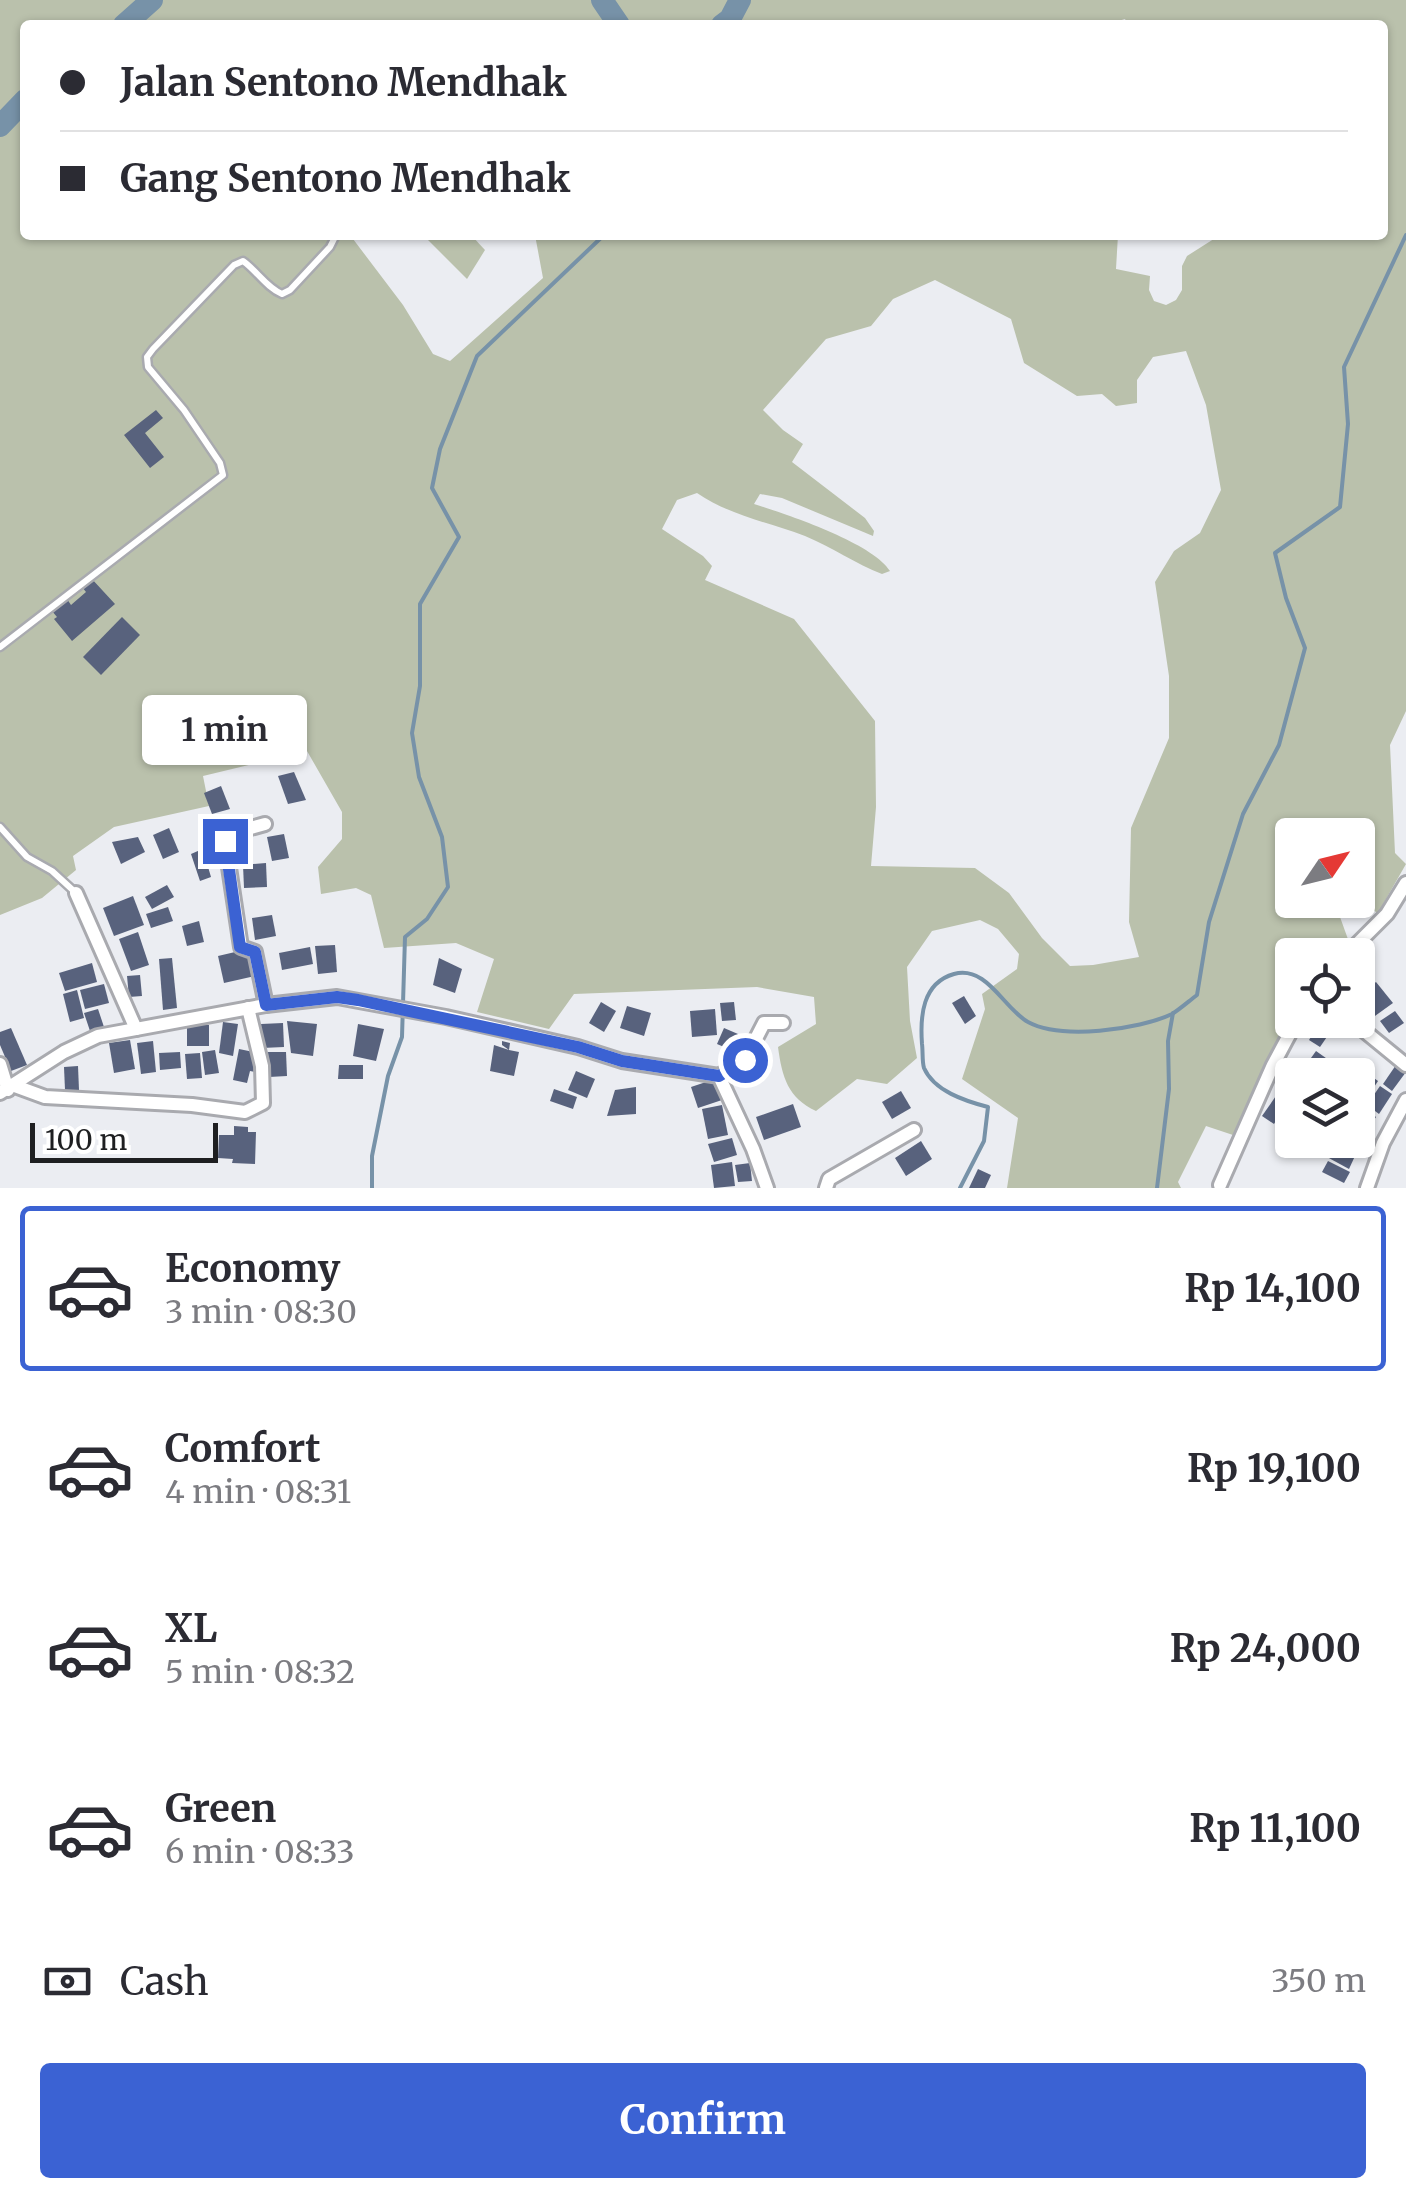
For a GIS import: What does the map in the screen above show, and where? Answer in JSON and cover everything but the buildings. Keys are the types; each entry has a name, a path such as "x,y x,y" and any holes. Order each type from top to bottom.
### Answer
{"street":[{"path":"265,824 229,834 225,841 240,947 255,952 266,1005"},
{"path":"1363,938 1387,914 1406,883"},
{"path":"76,893 136,1029"},
{"path":"8,1090 84,1040 248,1008 337,997 446,1017 622,1061 719,1076 745,1060 764,1023 783,1023"},
{"path":"8,1090 45,1097 252,1110 263,1103 262,1066 248,1008"},
{"path":"1220,1185 1287,1038"},
{"path":"1373,1038 1406,1065"},
{"path":"0,1064 8,1090"},
{"path":"719,1076 754,1150 767,1188"},
{"path":"1367,1188 1383,1142 1406,1100"},
{"path":"826,1188 829,1179 914,1130"}],"lane":[{"path":"0,647 222,475 220,463 148,367 147,358 153,349 234,265 243,261 282,294 290,290 334,240"},
{"path":"0,826 27,857 52,871 76,893"}],"green space":[{"path":"0,0 1406,0 1406,711 1390,745 1395,853 1406,864 1378,913 1375,818 1275,818 1275,918 1340,918 1348,938 1275,938 1275,1038 1283,1038 1236,1136 1206,1126 1178,1182 1181,1188 1007,1188 1018,1118 962,1079 985,1009 982,994 1017,969 1019,954 998,929 980,920 932,931 907,967 917,1058 887,1084 857,1079 816,1111 799,1100 788,1085 778,1047 816,1024 814,997 757,987 574,994 549,1029 477,1012 494,959 456,943 384,948 371,895 356,888 321,894 318,867 342,839 342,812 307,751 203,776 209,806 114,827 73,856 76,870 42,898 0,915","holes":["935,280 1011,319 1024,363 1077,396 1102,394 1116,406 1137,403 1137,380 1153,357 1186,351 1206,405 1221,490 1200,533 1174,551 1155,582 1169,676 1169,738 1131,828 1129,922 1139,957 1093,965 1070,966 1042,938 1009,893 975,868 871,866 876,807 875,721 794,619 705,580 712,566 662,529 677,500 697,493 736,513 805,536 882,574 890,571 881,560 848,540 754,504 760,494 782,498 873,536 865,518 792,462 803,444 763,410 826,339 871,326 893,299"]},
{"path":"428,240 476,240 485,250 467,279"}],"waterway":[{"path":"130,20 152,0"},
{"path":"602,0 616,20"},
{"path":"729,20 740,0"},
{"path":"0,126 20,105"},
{"path":"960,1188 984,1141 988,1107 943,1089 924,1068 921,1034 925,1002 943,978 966,973 976,976 1028,1022 1060,1031 1140,1025 1172,1014 1197,995 1209,922 1243,814 1279,745 1305,648 1286,598 1275,553 1340,507 1348,424 1344,367 1406,235"},
{"path":"372,1188 372,1156 388,1076 402,1037 405,937 427,919 448,887 442,837 419,777 412,733 420,686 420,604 459,537 432,488 440,449 477,356 599,240"},
{"path":"1157,1188 1173,1013"}],"route":[{"path":"225,841 240,947 255,952 266,1005 337,997 358,1000 578,1047 622,1061 719,1076 745,1060"}]}
